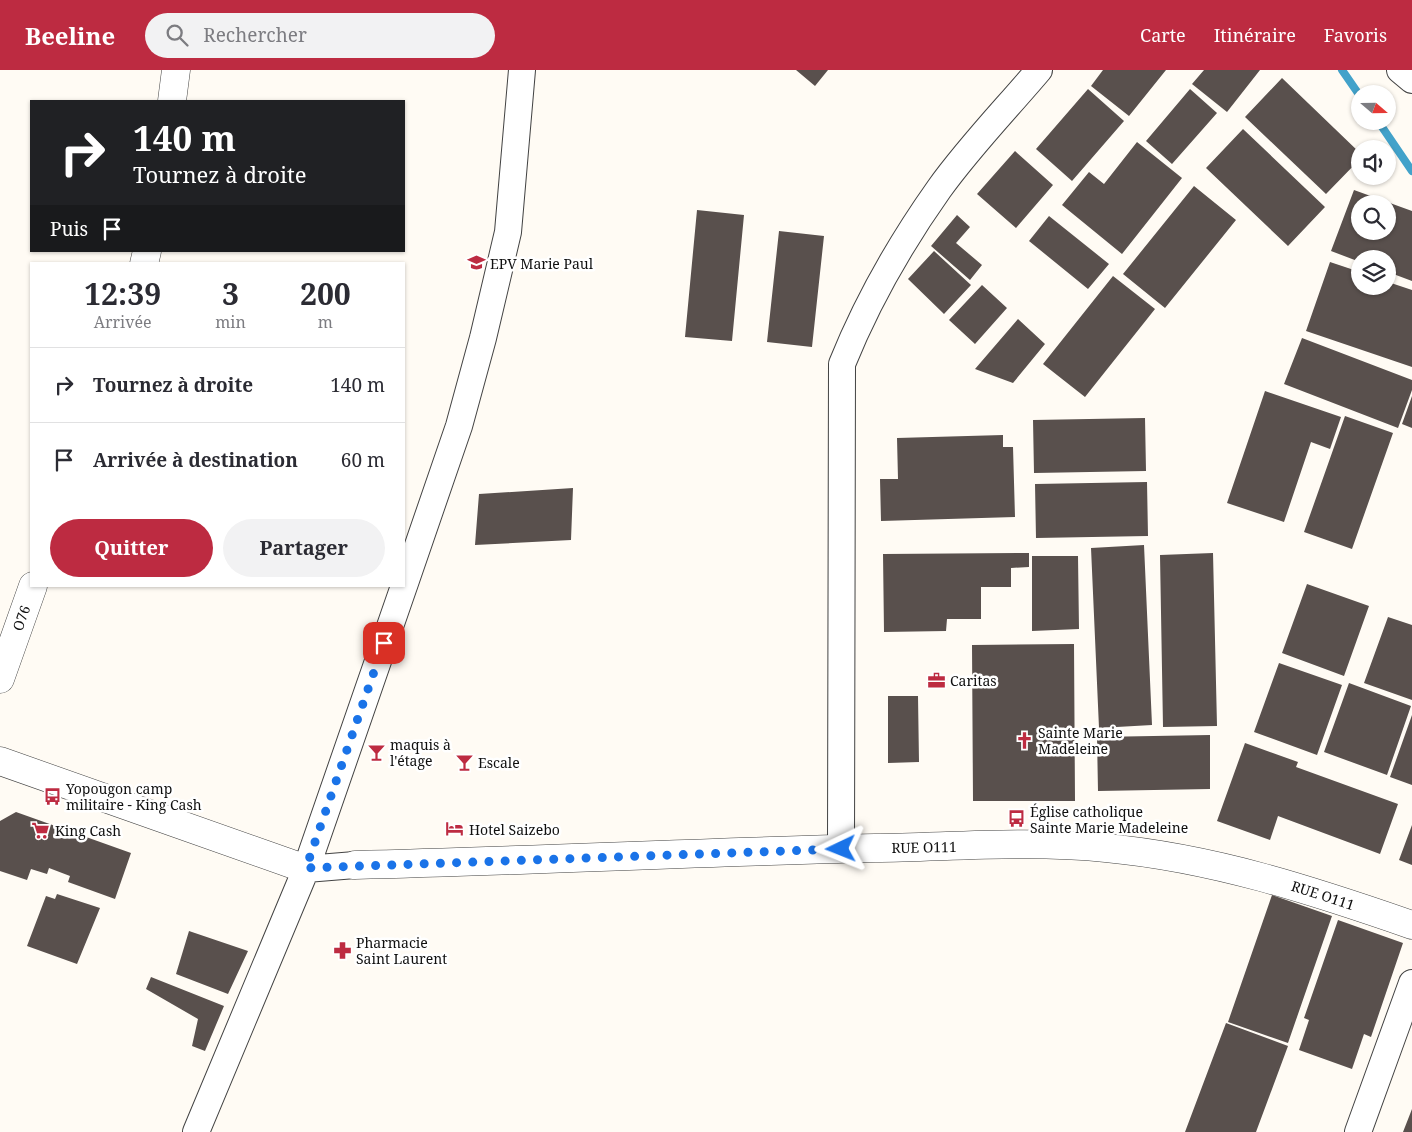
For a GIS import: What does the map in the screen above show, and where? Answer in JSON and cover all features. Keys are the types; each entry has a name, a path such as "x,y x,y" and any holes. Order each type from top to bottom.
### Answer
{"street":[{"path":"172,100 176,70"},
{"path":"405,583 459,426 508,232 522,70"},
{"path":"841,849 842,364 873,295 893,258 940,188 1039,70"},
{"path":"1400,70 1412,80"},
{"name":"O76","path":"0,679 32,587"},
{"path":"196,1132 306,868 404,587"},
{"path":"0,762 306,868"},
{"name":"RUE O111","path":"306,868 841,849 1044,845 1105,847 1162,855 1240,870 1319,892 1412,925"},
{"path":"1358,1132 1412,983"}],"building":[{"path":"796,70 828,70 815,86"},
{"path":"1103,70 1166,70 1129,116 1091,86"},
{"path":"1204,70 1260,70 1227,112 1192,84"},
{"path":"1282,78 1351,144 1351,168 1326,194 1245,117"},
{"path":"1088,89 1124,121 1072,181 1036,149"},
{"path":"1190,89 1217,113 1172,164 1146,141"},
{"path":"1243,129 1325,207 1288,246 1206,168"},
{"path":"1137,142 1182,178 1122,254 1062,205 1089,172 1104,184"},
{"path":"1015,151 1053,185 1016,228 977,194"},
{"path":"1194,186 1236,220 1165,308 1123,274"},
{"path":"1354,190 1368,195 1352,195"},
{"path":"1351,198 1351,240 1396,240 1396,205 1412,211 1412,281 1396,275 1396,250 1351,250 1351,259 1331,251"},
{"path":"697,210 744,215 732,341 685,337"},
{"path":"957,215 970,227 956,243 982,265 970,280 931,246"},
{"path":"1049,216 1109,264 1088,289 1029,241"},
{"path":"779,231 824,236 812,347 767,342"},
{"path":"934,251 971,285 944,314 908,279"},
{"path":"1330,262 1351,269 1351,295 1396,295 1396,285 1412,290 1412,367 1306,331"},
{"path":"1113,276 1155,309 1085,397 1043,364"},
{"path":"982,285 1007,308 975,344 949,320"},
{"path":"1018,319 1045,344 1013,383 975,369"},
{"path":"1302,338 1412,380 1412,390 1398,428 1284,384"},
{"path":"1265,391 1341,417 1330,449 1311,442 1284,522 1227,503"},
{"path":"1412,396 1412,428 1402,424"},
{"path":"1345,416 1393,433 1352,549 1304,532"},
{"path":"1145,418 1146,471 1034,473 1033,420"},
{"path":"1003,435 1003,447 1013,447 1015,517 881,521 880,479 898,479 897,438"},
{"path":"1147,482 1148,536 1036,538 1035,484"},
{"path":"573,488 571,540 475,545 479,494"},
{"path":"1144,545 1152,725 1099,728 1091,548"},
{"path":"1029,553 1029,567 1011,568 1011,587 981,587 981,619 947,619 946,631 884,632 883,554"},
{"path":"1213,553 1217,726 1163,727 1160,555"},
{"path":"1032,556 1078,556 1079,629 1032,631"},
{"path":"1307,584 1369,606 1344,676 1282,653"},
{"path":"1388,617 1412,625 1412,700 1364,683"},
{"path":"1074,644 1075,801 973,801 972,645"},
{"path":"1279,663 1342,685 1317,755 1254,732"},
{"path":"1349,683 1411,706 1387,775 1324,752"},
{"path":"888,696 918,696 919,762 888,763"},
{"path":"1412,715 1412,785 1390,777"},
{"path":"1210,735 1210,789 1098,791 1097,737"},
{"path":"1245,743 1298,762 1296,767 1398,804 1380,854 1278,816 1270,840 1217,821"},
{"path":"16,812 131,853 115,899 68,882 70,876 49,868 47,874 31,869 27,880 0,871 0,821"},
{"path":"1412,825 1412,865 1399,860"},
{"path":"57,894 100,908 77,964 27,946 46,896 55,899"},
{"path":"1272,895 1332,916 1288,1043 1228,1022"},
{"path":"1338,920 1403,943 1371,1037 1364,1034 1352,1069 1299,1050 1309,1020 1304,1018"},
{"path":"189,931 248,951 228,994 176,974"},
{"path":"151,977 224,1006 205,1051 192,1046 198,1019 146,989"},
{"path":"1226,1023 1288,1046 1256,1132 1185,1132"},
{"path":"1412,1109 1412,1132 1403,1132"}],"waterway":[{"path":"1342,70 1352,85"},
{"path":"1384,130 1412,171"}],"place":[{"name":"EPV Marie Paul","path":"476,263"},
{"name":"Caritas","path":"936,680"},
{"name":"Sainte Marie Madeleine","path":"1024,740"},
{"name":"maquis à l'étage","path":"376,752"},
{"name":"Escale","path":"464,762"},
{"name":"Yopougon camp militaire - King Cash","path":"52,796"},
{"name":"Église catholique Sainte Marie Madeleine","path":"1016,819"},
{"name":"Hotel Saizebo","path":"455,829"},
{"name":"King Cash","path":"41,830"},
{"name":"Pharmacie Saint Laurent","path":"342,950"}],"route":[{"path":"384,643 306,868 841,849"}]}
